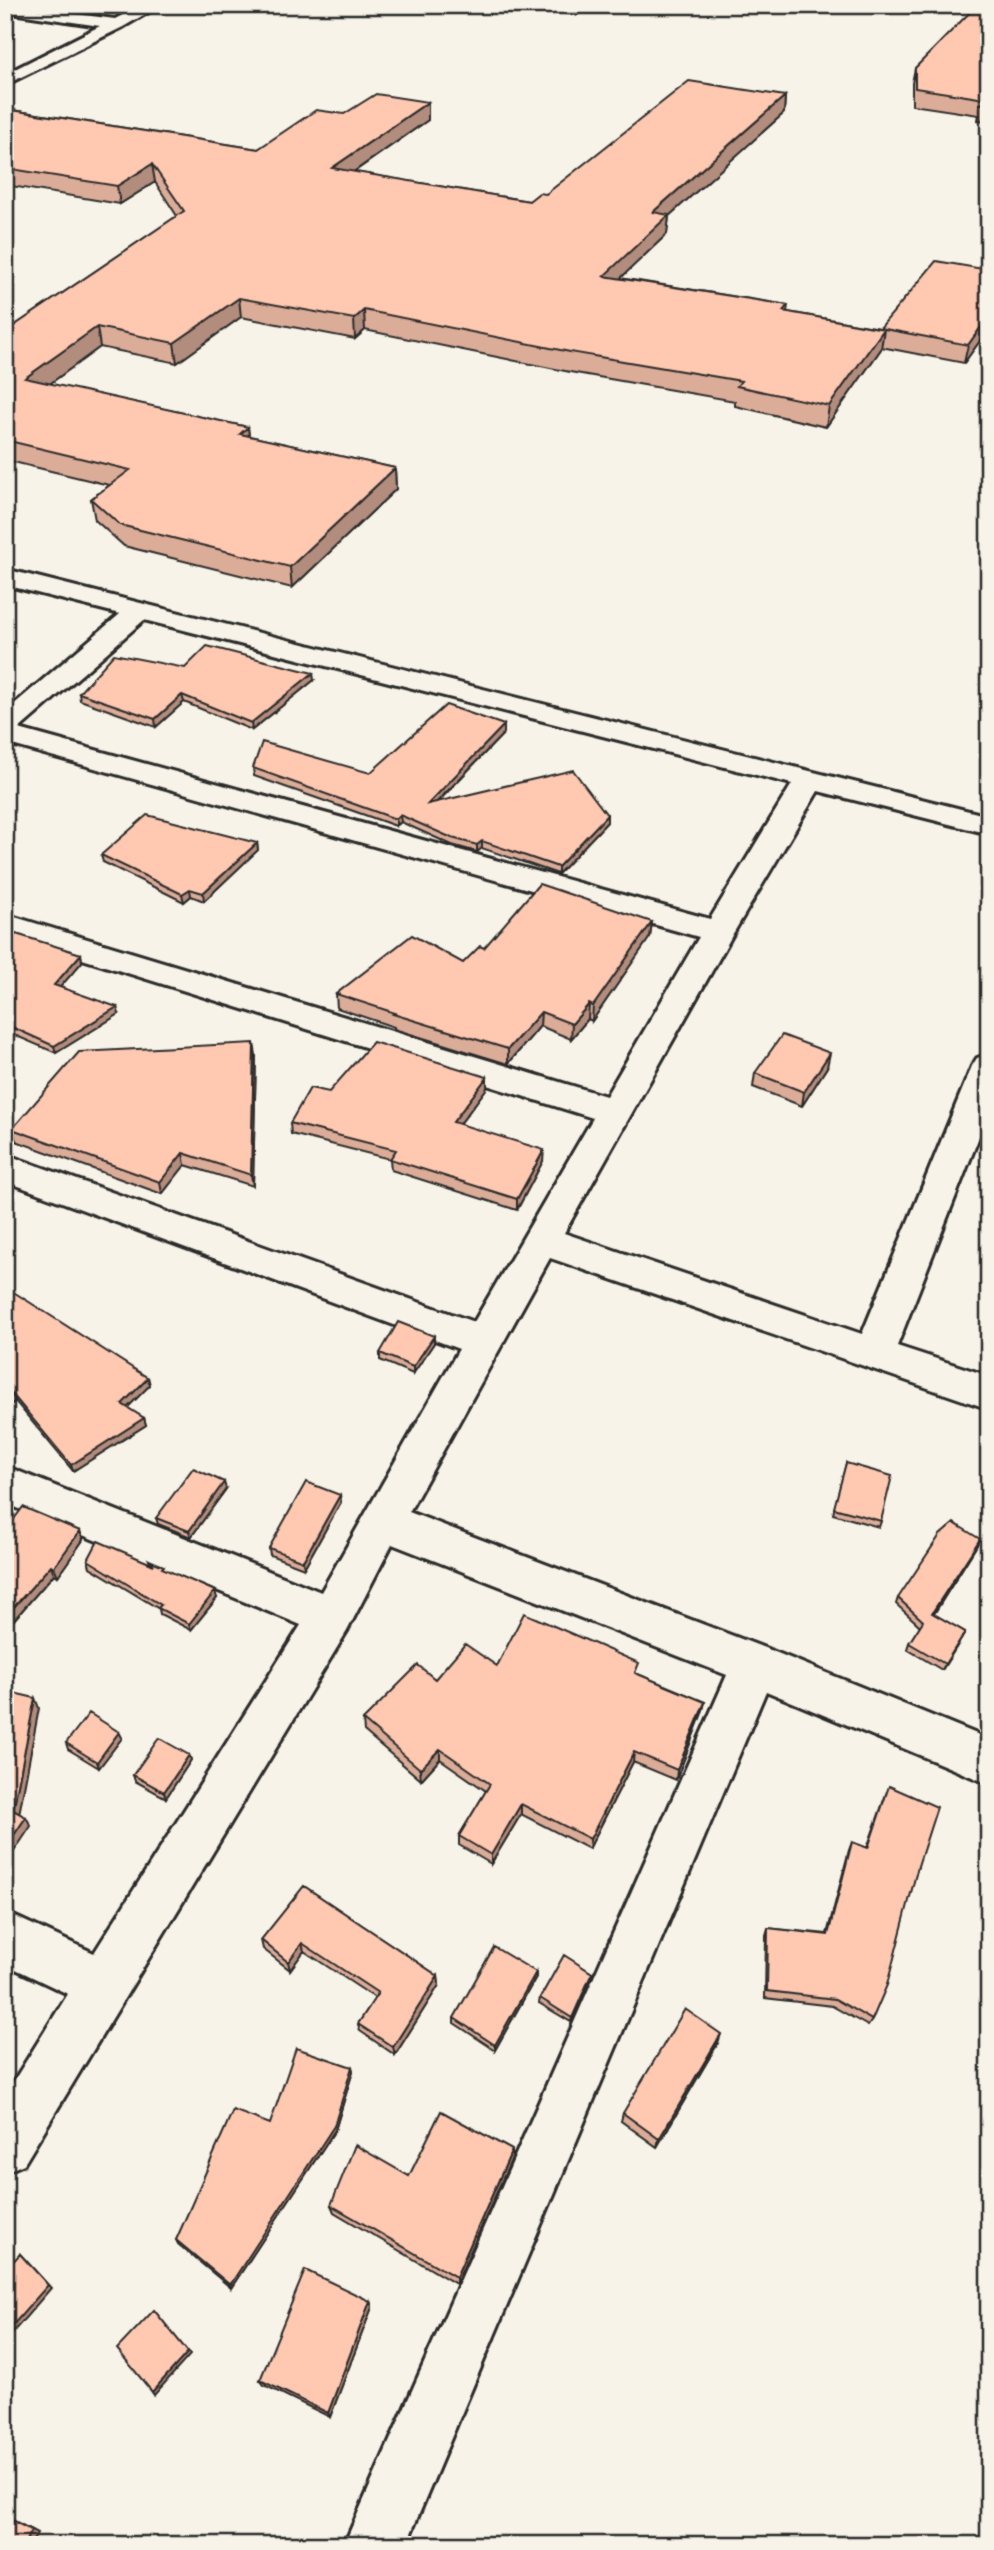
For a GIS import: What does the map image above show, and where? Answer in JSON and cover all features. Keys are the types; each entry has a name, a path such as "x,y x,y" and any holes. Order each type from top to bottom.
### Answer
{"street":[{"path":"5,80 154,5"},
{"path":"5,8 118,24"},
{"path":"16,59 39,63"},
{"path":"5,577 989,825"},
{"path":"5,727 139,611"},
{"path":"5,734 718,932"},
{"path":"5,2145 331,1617 382,1521 541,1240 718,932 810,779"},
{"path":"5,924 616,1112"},
{"path":"874,1354 989,1066"},
{"path":"5,1167 485,1342"},
{"path":"541,1240 989,1393"},
{"path":"5,1484 331,1617"},
{"path":"382,1521 754,1665 989,1762"},
{"path":"375,2545 754,1665"},
{"path":"5,1937 105,1985"}],"building":[{"path":"977,5 989,5 989,105 981,104 985,99 915,88 915,68"},
{"path":"689,81 785,96 653,212 669,215 604,276 788,305 783,311 884,329 829,406 737,386 741,381 570,352 364,310 354,319 239,298 174,343 97,327 25,378 248,427 240,434 395,468 290,567 120,525 91,499 130,470 5,440 5,332 184,211 152,164 117,186 5,168 5,109 258,149 316,110 344,114 376,94 428,102 332,168 529,201 539,193 546,194"},
{"path":"936,261 989,270 989,320 986,320 968,345 880,328"},
{"path":"207,646 313,673 251,723 182,695 155,719 79,693 114,654 185,668"},
{"path":"446,705 504,725 428,804 573,770 607,815 558,867 482,841 477,845 452,838 400,815 396,819 253,768 262,742 370,773"},
{"path":"147,815 257,843 203,893 190,889 182,894 101,855"},
{"path":"539,884 652,922 593,1006 589,1004 572,1024 541,1012 508,1049 336,994 412,935 463,963 480,946 484,948"},
{"path":"5,934 13,937 16,934 81,954 54,985 117,1007 54,1046 5,1024"},
{"path":"782,1035 830,1053 804,1092 755,1073"},
{"path":"373,1042 487,1077 453,1122 544,1150 517,1199 390,1159 396,1150 290,1123 310,1088 329,1092"},
{"path":"254,1043 251,1175 183,1153 160,1182 12,1129 79,1052"},
{"path":"12,1291 148,1378 122,1404 144,1418 71,1465 12,1394 5,1401 5,1299"},
{"path":"398,1322 434,1336 413,1367 380,1353"},
{"path":"846,1463 892,1476 881,1521 834,1508"},
{"path":"193,1468 224,1482 189,1531 156,1518"},
{"path":"306,1482 340,1495 303,1561 269,1548"},
{"path":"23,1507 80,1531 54,1567 51,1565 5,1617 5,1531"},
{"path":"954,1523 980,1539 932,1613 965,1632 945,1664 909,1643 923,1621 898,1598 940,1535"},
{"path":"98,1541 154,1565 149,1560 164,1566 162,1568 215,1591 189,1624 158,1608 161,1605 88,1560"},
{"path":"524,1613 639,1663 635,1673 705,1702 677,1770 634,1752 590,1839 521,1804 491,1855 459,1836 490,1784 440,1749 420,1769 363,1720 418,1665 435,1679 465,1644 497,1666"},
{"path":"5,1691 35,1698 13,1810 26,1817 5,1848"},
{"path":"89,1713 119,1732 97,1762 66,1743"},
{"path":"159,1738 189,1755 164,1792 133,1775"},
{"path":"889,1786 937,1807 918,1866 887,1985 872,2020 835,1999 767,1991 768,1928 828,1935 852,1842 868,1848"},
{"path":"304,1886 438,1976 393,2047 358,2024 378,1993 302,1943 288,1962 261,1940"},
{"path":"494,1947 536,1972 495,2045 454,2018"},
{"path":"564,1955 592,1973 572,2018 540,1998"},
{"path":"685,2009 721,2034 659,2139 623,2113"},
{"path":"296,2048 352,2067 334,2126 230,2285 176,2240 233,2110 270,2124"},
{"path":"441,2111 512,2150 456,2277 331,2205 355,2145 409,2176"},
{"path":"20,2254 48,2285 5,2334 5,2270"},
{"path":"305,2270 370,2301 328,2413 260,2380"},
{"path":"154,2310 188,2352 152,2392 117,2349"},
{"path":"5,2517 31,2530 24,2545 5,2545"}]}
